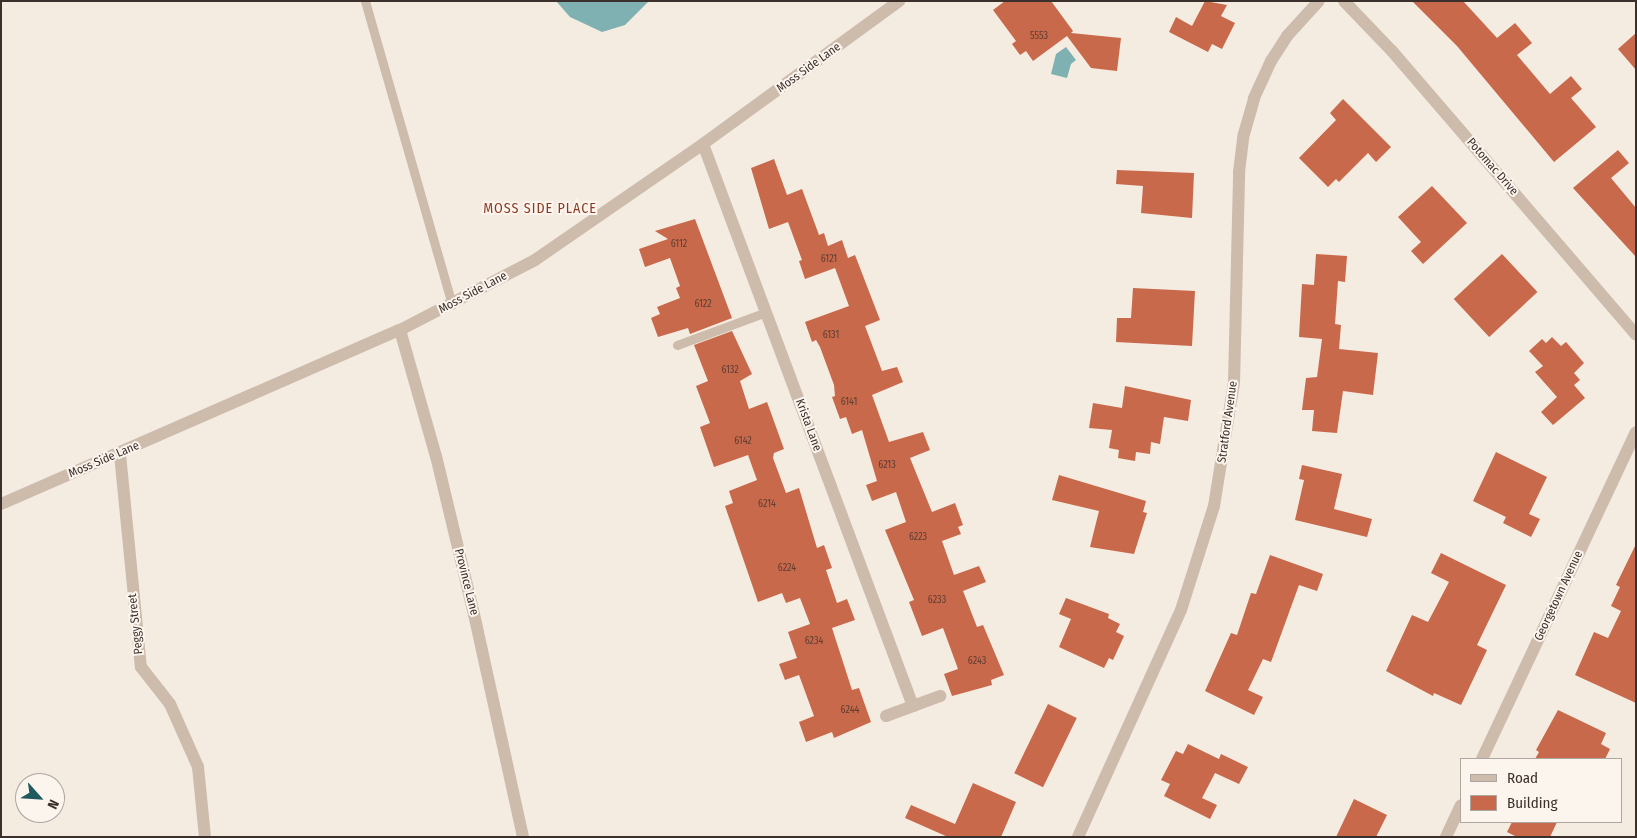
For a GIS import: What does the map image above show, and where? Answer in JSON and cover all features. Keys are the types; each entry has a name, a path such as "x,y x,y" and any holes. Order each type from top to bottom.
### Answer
{"street":[{"name":"Moss Side Lane","path":"1,504 120,454 400,330 452,305 535,260 703,144 899,1"},
{"name":"Stratford Avenue","path":"1078,837 1171,634 1209,524 1222,465 1234,383 1240,172 1244,134 1254,98 1271,62 1287,36 1319,1"},
{"name":"Potomac Drive","path":"1344,1 1392,51 1636,335"},
{"name":"Krista Lane","path":"703,144 913,706"},
{"name":"Province Lane","path":"400,330 465,577 523,837"},
{"name":"Georgetown Avenue","path":"1482,758 1636,432"},
{"name":"Peggy Street","path":"120,454 141,667 170,704 198,767 206,837"},
{"path":"886,716 940,696"},
{"path":"1446,837 1460,807"}],"lane":[{"path":"365,1 452,305"},
{"path":"677,345 766,312"}],"water":[{"path":"556,1 649,1 625,25 602,32 570,17"},
{"path":"1066,47 1076,60 1071,64 1067,78 1051,74 1056,54"}],"building":[{"path":"1005,1 1051,1 1073,31 1071,33 1121,38 1117,71 1091,68 1067,36 1033,61 1026,51 1020,55 1012,44 1016,41 993,10"},
{"path":"1205,1 1227,5 1221,16 1235,23 1222,49 1212,44 1208,52 1169,32 1176,17 1192,26"},
{"path":"1412,1 1463,1 1497,38 1515,23 1532,43 1517,55 1550,94 1571,76 1582,89 1571,98 1596,127 1554,162 1457,46"},
{"path":"1636,33 1636,70 1618,49"},
{"path":"1343,99 1391,147 1376,162 1368,153 1339,182 1336,179 1328,187 1299,158 1336,120 1330,113"},
{"path":"1618,150 1629,163 1611,178 1636,208 1636,257 1573,188"},
{"path":"774,159 787,195 802,189 819,235 824,233 828,246 842,240 848,258 855,255 880,320 865,326 882,371 897,367 903,382 872,395 889,442 923,432 930,450 910,458 932,512 955,503 963,525 958,527 961,534 942,541 954,575 979,566 986,582 963,591 977,627 983,625 1004,675 991,680 992,685 952,696 944,674 958,669 943,628 922,636 909,602 914,600 885,530 906,522 896,492 872,501 866,485 877,481 862,430 852,434 846,417 840,419 832,397 835,396 834,385 820,347 816,340 812,342 805,322 849,306 835,268 805,279 799,261 802,260 788,222 769,229 751,168"},
{"path":"1117,170 1194,173 1192,218 1141,213 1143,186 1116,184"},
{"path":"1432,186 1467,223 1423,264 1411,251 1421,242 1398,217"},
{"path":"695,219 732,318 690,334 688,328 658,337 651,318 660,314 657,307 680,298 676,288 680,286 670,258 645,267 639,249 668,239 655,231"},
{"path":"1316,254 1347,256 1345,282 1338,281 1335,324 1341,325 1339,349 1378,353 1373,395 1343,391 1337,433 1312,431 1314,410 1302,410 1306,378 1317,377 1322,339 1299,337 1302,284 1314,285"},
{"path":"1502,254 1537,292 1489,337 1454,299"},
{"path":"1133,288 1195,291 1192,346 1116,342 1117,318 1131,318"},
{"path":"732,331 752,374 740,381 749,409 767,402 784,449 774,453 773,458 786,493 799,488 817,548 824,545 832,568 826,570 837,603 847,599 855,620 832,628 852,690 859,688 871,722 834,738 832,732 806,742 799,722 814,716 799,675 785,680 779,664 797,658 788,632 810,624 800,598 786,603 782,593 758,602 725,506 733,503 729,491 757,480 748,455 714,467 700,427 710,423 696,386 708,381 694,345"},
{"path":"1552,337 1561,346 1566,342 1584,363 1574,373 1580,380 1574,385 1585,398 1553,425 1541,412 1557,397 1535,372 1543,366 1529,351 1542,339 1546,343"},
{"path":"1125,386 1191,400 1188,421 1164,417 1160,444 1151,442 1150,454 1136,452 1135,461 1118,458 1119,450 1109,448 1112,430 1089,428 1093,403 1122,408"},
{"path":"1496,452 1547,477 1529,514 1540,519 1531,537 1503,523 1506,517 1473,501"},
{"path":"1302,465 1342,474 1334,509 1372,519 1367,537 1295,520 1304,480 1299,479"},
{"path":"1059,475 1146,501 1143,512 1147,513 1134,554 1090,547 1099,511 1052,500"},
{"path":"1636,544 1636,703 1575,675 1594,632 1608,638 1621,611 1611,606 1620,587 1616,585"},
{"path":"1441,553 1506,585 1477,645 1487,650 1461,705 1434,693 1433,696 1386,671 1412,615 1428,622 1449,582 1431,573"},
{"path":"1270,555 1323,574 1317,591 1299,585 1271,662 1263,659 1248,690 1263,697 1254,715 1205,691 1231,633 1237,635 1251,593 1256,594"},
{"path":"1066,598 1109,614 1108,618 1120,624 1116,632 1124,636 1113,660 1109,658 1104,668 1059,647 1071,619 1059,614"},
{"path":"1048,704 1077,718 1043,787 1014,773"},
{"path":"1558,710 1606,733 1601,744 1610,749 1606,758 1536,758 1539,752 1536,750"},
{"path":"1188,744 1219,759 1221,754 1248,767 1239,784 1215,773 1202,798 1217,805 1210,819 1164,796 1170,784 1161,780 1176,751 1183,754"},
{"path":"973,783 1016,802 1001,837 948,837 905,818 911,805 955,824"},
{"path":"1354,799 1387,815 1376,837 1336,837"},
{"path":"1512,823 1557,823 1550,837 1517,837 1507,832"}],"district":[{"name":"MOSS SIDE PLACE","path":"540,209"}]}
